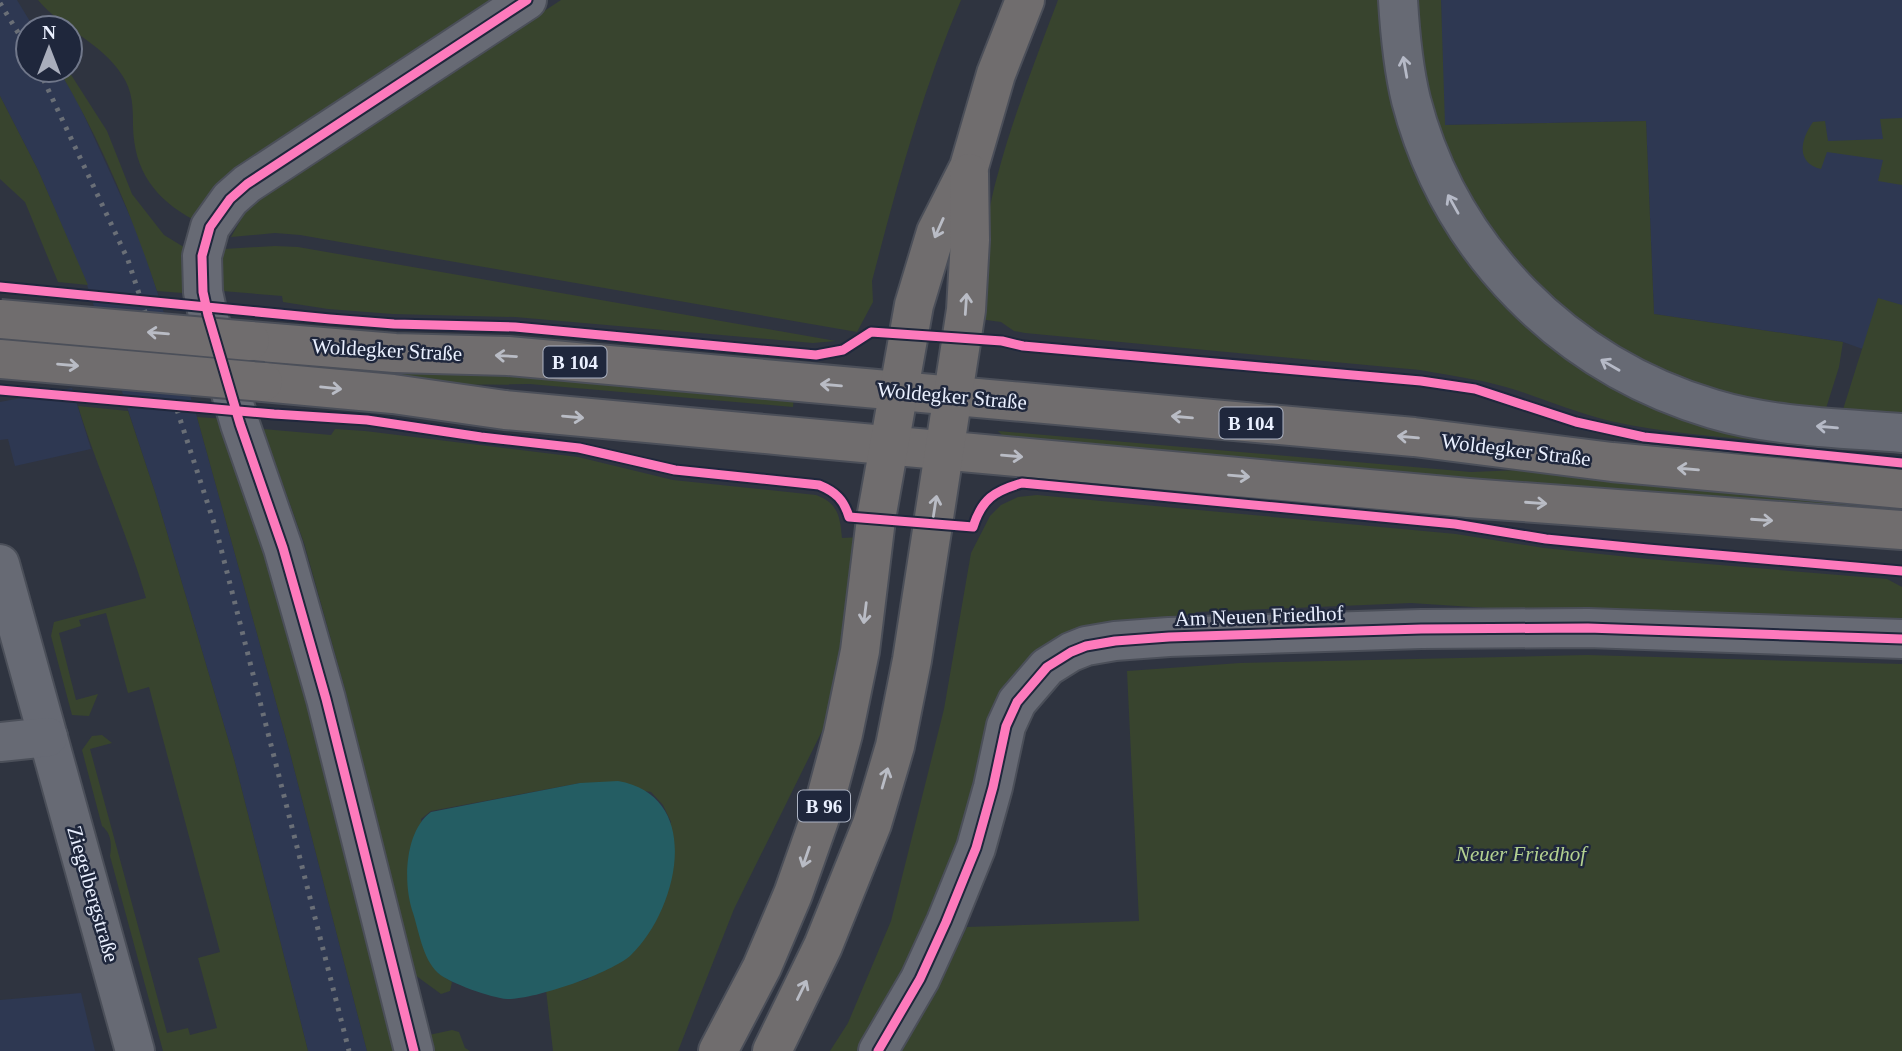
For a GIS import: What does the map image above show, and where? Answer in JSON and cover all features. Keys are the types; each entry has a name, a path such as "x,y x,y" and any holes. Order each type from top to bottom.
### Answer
{"main road":[{"path":"899,391 914,305 936,232 969,167 996,75 1025,0"},
{"path":"953,396 966,310 970,240 969,167"},
{"name":"Woldegker Straße","path":"0,319 395,353 508,356 1415,438 1612,462 1902,489"},
{"name":"Woldegker Straße","path":"0,359 393,394 505,410 1468,498 1902,530"},
{"name":"B 96","path":"718,1051 762,967 793,894 823,809 844,734 860,651 876,519 899,391"},
{"name":"B 96","path":"772,1051 823,946 872,824 895,746 912,660 953,396"}],"street":[{"path":"414,1051 322,687 283,548 240,424 208,315 203,292 202,256 205,240 217,214 247,184 527,0"},
{"path":"1398,0 1404,64 1411,100 1437,172 1465,225 1489,258 1523,297 1567,337 1605,363 1642,383 1714,409 1778,422 1902,433"},
{"name":"Ziegelbergstraße","path":"0,564 135,1051"},
{"name":"Am Neuen Friedhof","path":"878,1051 920,979 976,848 1006,726 1017,702 1046,667 1071,652 1086,646 1115,641 1169,637 1420,629 1588,628 1902,639"},
{"path":"0,742 48,737"}],"shaded area":[{"path":"0,0 17,0 26,14 14,14 14,84 67,84 140,238 197,417 289,749 367,1051 308,1051 234,759 155,492 87,285 38,170 0,96"},
{"path":"1441,0 1902,0 1902,363 1843,342 1654,314 1646,121 1444,125"},
{"path":"72,388 91,449 15,466 8,439 0,440 0,402"},
{"path":"618,781 645,791 663,808 673,831 675,857 661,911 648,935 631,955 590,977 519,998 507,999 481,993 438,973 428,960 409,898 408,857 422,820 431,812 580,783"},
{"path":"81,993 95,1051 0,1051 0,1000"}],"green space":[{"path":"38,0 505,0 194,220 168,203 142,170 134,142 132,106 126,81 113,63 84,38 84,14 52,14"},
{"path":"561,0 961,0 934,69 901,174 872,281 873,302 857,332 300,235 275,233 231,237 244,214 264,195"},
{"path":"1058,0 1389,0 1390,26 1517,303 1821,446 1688,434 1636,426 1598,418 1494,384 1420,370 1025,333 1014,331 1001,322 979,319 984,247 993,194 1018,110"},
{"path":"1406,0 1441,0 1445,125 1646,121 1654,314 1843,342 1839,367 1823,418 1677,388 1529,290 1445,169"},
{"path":"67,84 77,84 107,131 132,194 164,235 187,249 195,294 157,291 114,178"},
{"path":"0,96 38,170 88,285 58,282 25,202 0,179"},
{"path":"1902,118 1902,185 1878,181 1883,160 1827,152 1821,169 1807,162 1804,156 1803,143 1813,122 1825,121 1828,141 1883,139 1880,119"},
{"path":"298,247 836,341 813,343 515,317 393,314 328,309 283,302 282,296 222,291 221,259 224,249"},
{"path":"1878,298 1902,305 1902,425 1840,419"},
{"path":"256,355 506,371 794,396 793,407 530,384 444,385 260,367"},
{"path":"78,406 128,411 155,492 234,759 308,1051 163,1051 110,856 110,839 102,826 82,750 92,736 102,735 112,743 90,749 167,1033 188,1028 190,1035 217,1028 198,958 220,952 149,687 128,693 106,613 79,620 81,626 59,633 76,700 98,694 89,716 72,715 51,636 54,622 146,598"},
{"path":"197,417 225,419 271,550 399,1051 367,1051 289,749"},
{"path":"263,429 331,435 335,429 365,431 578,457 673,480 816,495 833,506 840,523 842,538 862,537 825,725 734,909 678,1051 553,1051 546,990 588,979 671,822 663,805 651,792 580,783 431,811 421,819 438,973 452,982 450,991 441,994 415,975 346,693 304,543"},
{"path":"998,431 1471,472 1545,469 1902,504 1902,514 1610,488 1470,483 1007,440"},
{"path":"1037,495 1456,534 1544,548 1648,559 1887,579 1902,587 1902,628 1689,621 1411,603 1196,612 1187,622 1061,645 866,1051 830,1051 848,1023 891,921 944,709 971,553 990,516 1001,505 1018,497"},
{"name":"Neuer Friedhof","path":"1587,655 1902,664 1902,1051 902,1051 967,927 1139,921 1127,671 1240,663"},
{"path":"452,1030 459,1032 465,1048 470,1051 433,1051 429,1035"}],"railway":[{"path":"0,3 14,26"},
{"path":"46,84 128,260 216,529 349,1051"}],"cycle path":[{"path":"414,1051 326,699 283,548 240,424 208,315 203,292 202,256 210,227 230,199 247,184 527,0"},
{"path":"0,287 330,319 394,324 515,327 816,355 843,350 871,332 1002,341 1023,346 1421,381 1475,389 1576,422 1644,437 1902,463"},
{"path":"0,390 367,420 579,448 675,470 819,485 838,497 849,517 973,527 981,509 990,498 1004,489 1022,483 1455,524 1546,539 1902,571"},
{"path":"878,1051 920,979 976,848 1006,726 1017,702 1047,667 1071,652 1086,646 1115,641 1169,637 1421,629 1588,628 1902,639"}]}
